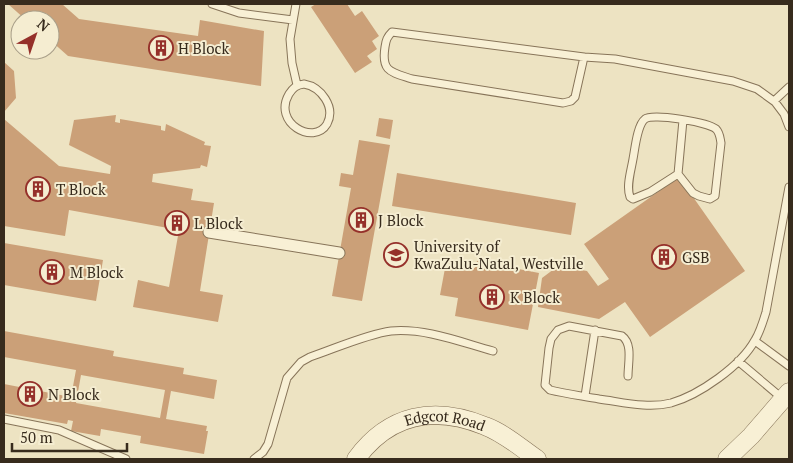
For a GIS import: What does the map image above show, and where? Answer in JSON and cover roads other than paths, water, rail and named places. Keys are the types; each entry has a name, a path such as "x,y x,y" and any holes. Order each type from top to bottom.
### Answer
{"street":[{"path":"209,232 339,252"},
{"path":"729,458 751,436 786,395"},
{"name":"Edgcot Road","path":"356,459 380,433 396,423 412,418 444,415 464,418 487,426 537,459"}],"lane":[{"path":"212,4 239,13 294,20"},
{"path":"296,4 290,39 292,63 297,85"},
{"path":"584,57 575,97 571,101 564,103 412,78 391,71 385,66 383,60 385,43 387,37 392,32 427,38 615,59 733,80 757,89 774,100 784,114 789,127"},
{"path":"297,85 314,87 327,102 330,107 329,118 324,128 310,133 302,131 290,123 285,116 284,110 287,98 297,85"},
{"path":"774,100 789,87"},
{"path":"678,174 657,190 637,199 630,197 630,176 640,128 646,118 651,116 683,120 715,128 720,136 715,196 710,199 695,196 678,174 683,120"},
{"path":"628,376 629,348 624,338 616,334 569,326 563,327 553,335 545,375 545,385 548,389 646,405 670,403 690,395 705,386 738,360 755,341 766,312 789,186"},
{"path":"585,396 595,330"},
{"path":"254,459 263,452 268,444 287,378 301,362 310,357 390,331 432,334 493,351"},
{"path":"755,341 789,366"},
{"path":"738,360 786,395"},
{"path":"4,419 59,430 126,459"}],"place":[{"name":"H Block","path":"161,48"},
{"name":"T Block","path":"38,189"},
{"name":"J Block","path":"361,220"},
{"name":"L Block","path":"177,223"},
{"name":"University of KwaZulu-Natal, Westville","path":"396,255"},
{"name":"GSB","path":"664,257"},
{"name":"M Block","path":"52,272"},
{"name":"K Block","path":"492,297"},
{"name":"N Block","path":"30,394"}]}
